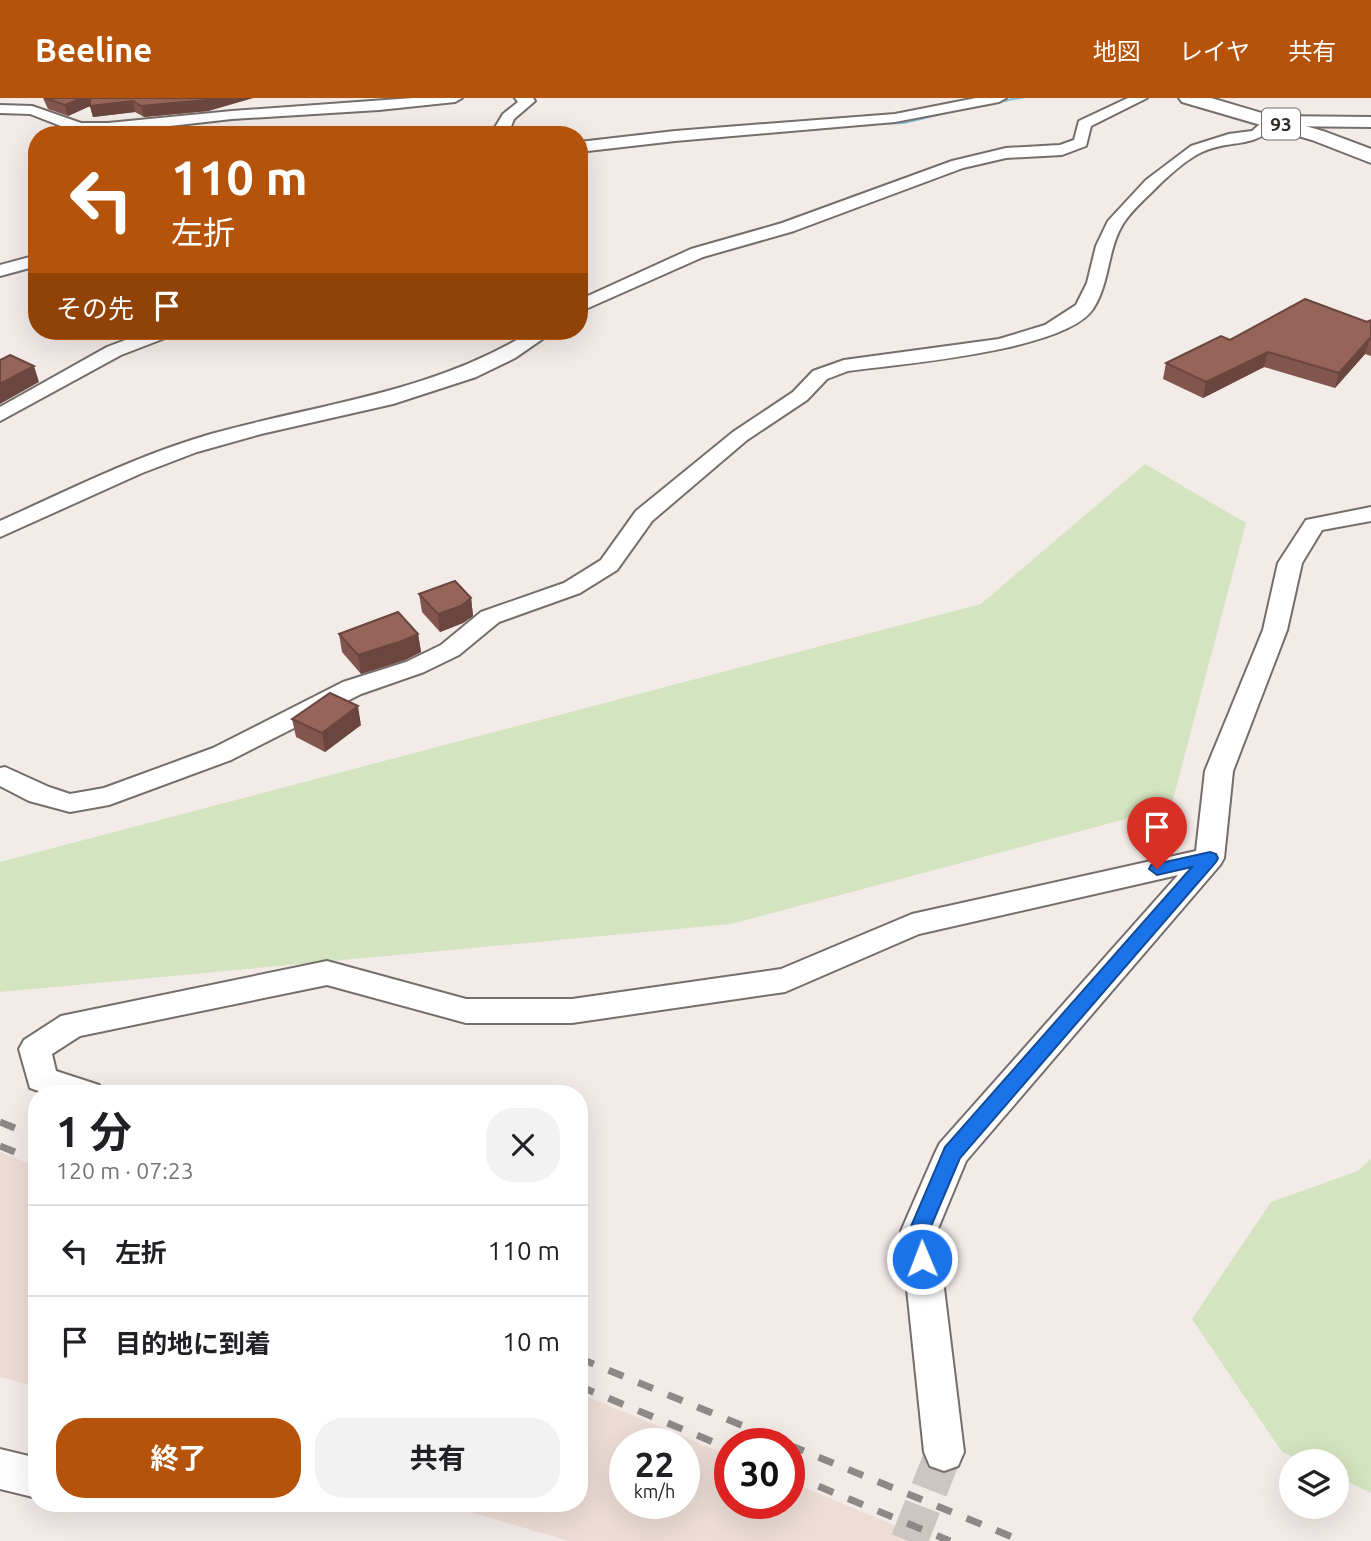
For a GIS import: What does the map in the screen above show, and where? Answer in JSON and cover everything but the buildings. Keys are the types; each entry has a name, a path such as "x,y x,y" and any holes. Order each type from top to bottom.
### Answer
{"main road":[{"name":"93","path":"1189,98 1272,121 1332,141 1371,158"}],"street":[{"path":"127,126 454,98"},
{"path":"504,126 508,117 528,102 522,98"},
{"path":"588,136 882,114 971,98"},
{"path":"588,146 895,118 999,98"},
{"path":"588,303 696,253 788,227 958,164 1006,153 1062,150 1074,146 1081,142 1084,124 1140,98"},
{"path":"0,109 32,110 74,126"},
{"path":"0,777 5,776 39,794 70,803 109,796 222,754 352,688 415,667 450,650 490,617 572,588 609,565 644,516 740,436 800,396 820,375 844,366 1002,344 1052,329 1063,322 1084,308 1096,283 1105,246 1116,221 1152,183 1196,149 1229,139 1257,135 1272,121 1371,122"},
{"path":"0,264 28,256"},
{"path":"0,271 28,263"},
{"path":"0,415 114,351 143,340"},
{"path":"0,530 166,455 221,438 382,401 493,360 532,340"},
{"path":"944,1452 919,1231 952,1153 1210,858 1219,771 1275,630 1290,563 1314,524 1371,514"},
{"path":"60,1085 42,1079 35,1049 72,1025 327,973 466,1011 572,1011 785,980 912,925 1210,858"},
{"path":"0,1469 28,1476"}],"shaded area":[{"path":"0,1152 28,1163 28,1385 0,1377"},
{"path":"588,1397 663,1428 609,1428 609,1519 700,1519 700,1443 714,1449 714,1519 805,1519 805,1488 932,1541 569,1541 470,1512 588,1512"}],"green space":[{"path":"1145,464 1246,523 1171,807 731,924 0,992 0,862 981,604"},
{"path":"1371,1159 1371,1493 1349,1483 1349,1449 1280,1449 1192,1319 1271,1202 1358,1171"}],"waterway":[{"path":"989,103 1022,98"},
{"path":"869,123 904,122 961,109"},
{"path":"751,134 791,131"}],"tunnel":[{"path":"909,1541 944,1452"}],"railway":[{"path":"0,1122 28,1133"},
{"path":"0,1146 28,1157"},
{"path":"588,1362 748,1428"},
{"path":"588,1390 714,1442"},
{"path":"805,1452 1022,1541"},
{"path":"805,1481 950,1541"}],"route":[{"path":"922,1259 919,1231 952,1153 1210,858 1157,869"}]}
